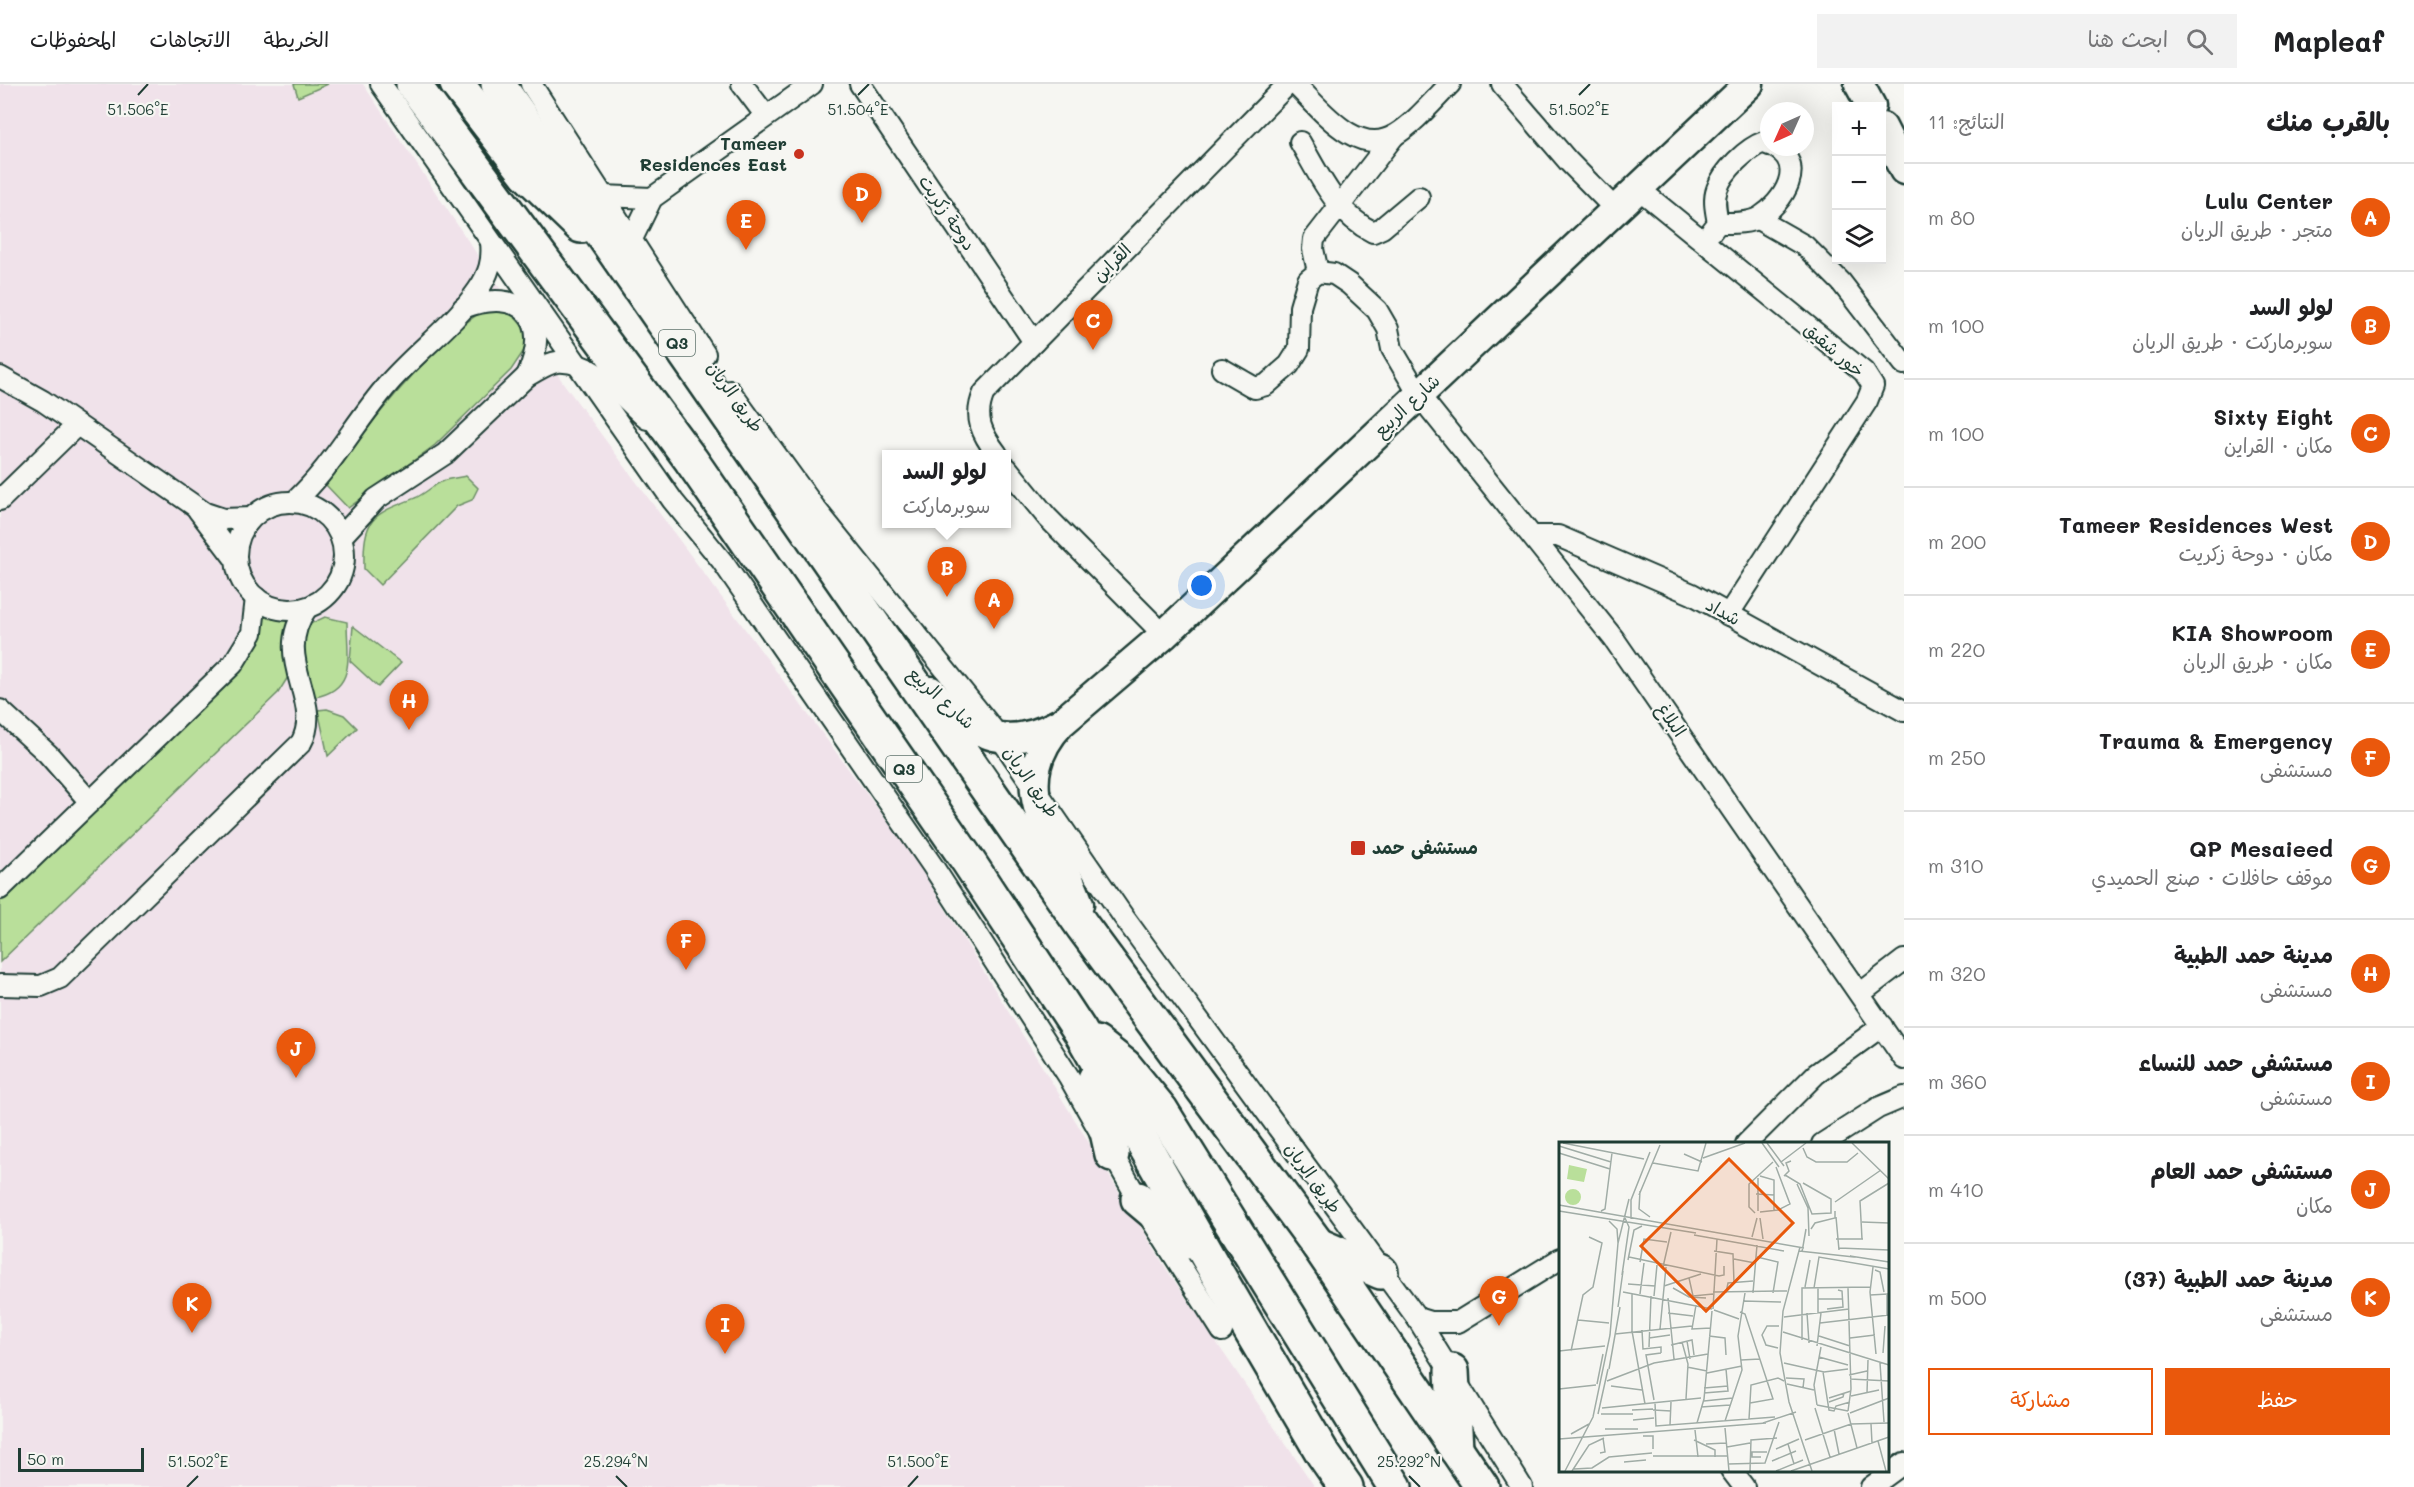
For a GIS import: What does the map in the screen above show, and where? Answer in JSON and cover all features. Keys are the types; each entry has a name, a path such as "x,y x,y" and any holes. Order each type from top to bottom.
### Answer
{"highway":[{"name":"Q3","path":"412,84 691,460 968,861 1080,1031 1218,1275 1323,1454 1346,1487"},
{"path":"457,84 526,173 567,214 622,246"},
{"name":"طريق الريان","path":"498,84 622,246 892,655 1083,927 1318,1245 1482,1487"},
{"path":"1080,1031 1112,1154"},
{"path":"1080,1031 1125,1066 1161,1110 1395,1487"},
{"path":"1138,1199 1187,1240 1218,1275"},
{"path":"1318,1245 1381,1272"},
{"path":"1449,1365 1456,1449"}],"street":[{"path":"381,84 673,501 729,570 919,846 1069,1077 1138,1199 1222,1331"},
{"name":"طريق الريان","path":"531,84 602,196 622,246 815,508 1001,739 1123,916 1381,1272 1417,1318 1449,1365 1504,1463 1522,1487"},
{"path":"742,84 766,116"},
{"path":"622,246 651,198 812,84"},
{"name":"دوحة زكريت","path":"860,84 1034,342"},
{"name":"القراين","path":"994,450 980,427 980,404 992,384 1288,84"},
{"path":"1295,84 1346,132 1357,138 1382,141 1394,136"},
{"path":"1222,369 1255,388 1266,385 1289,365 1299,350 1300,307 1308,280 1318,272 1313,249 1314,239 1394,136 1450,84"},
{"path":"1502,84 1568,161 1616,210"},
{"name":"شارع الربيع","path":"1083,927 1074,892 1036,806 1035,786 1040,753 1061,723 1164,635 1749,84"},
{"path":"1859,84 1869,102"},
{"path":"1886,136 1904,170"},
{"path":"1300,142 1340,208 1351,219 1373,232 1382,228 1419,197"},
{"path":"1718,223 1714,202 1717,187 1745,151 1760,144"},
{"path":"1758,219 1785,192 1792,178 1791,168 1784,156"},
{"name":"خور شقيق","path":"1639,189 1864,372 1873,386 1867,401 1728,615"},
{"path":"602,196 651,198"},
{"path":"1704,241 1718,223 1758,219 1805,246 1841,282 1904,364"},
{"path":"294,502 325,472 362,415 389,382 463,308 490,269 491,242"},
{"name":"البلاغ","path":"1318,272 1334,274 1349,284 1377,310 1388,329 1392,349 1405,367 1419,395 1614,639 1861,993 1904,1059"},
{"path":"463,308 488,300 504,300 526,313 535,328 537,339 535,360 528,376"},
{"path":"341,537 369,505 389,488 420,472 445,454 528,376 555,362 576,365 601,378 691,460"},
{"path":"0,377 34,396 196,507 223,519 251,518"},
{"path":"0,500 77,425"},
{"path":"1011,473 1047,517 1164,635"},
{"path":"196,507 236,560 242,581 256,598 275,608 296,610 307,608 326,597 339,580 344,559 341,537 323,513 294,502 271,505 251,518 239,537 236,560"},
{"name":"شداد","path":"1533,536 1558,536 1692,594 1904,711"},
{"path":"0,889 237,659 252,633 256,598"},
{"path":"0,985 41,986 60,978 301,743 308,720 292,643 297,624 307,608"},
{"name":"شارع الربيع","path":"892,655 966,725 986,735 1001,739 1037,734 1061,723"},
{"path":"0,710 21,732 48,754 69,781 90,802"},
{"path":"1861,993 1904,960"},
{"path":"1747,1142 1816,1074 1882,1026"},
{"path":"1824,1142 1878,1108 1904,1097"},
{"path":"1449,1365 1452,1333 1458,1322 1559,1260"},
{"path":"1417,1318 1430,1322 1458,1322"},
{"path":"1871,1487 1904,1463"},
{"path":"1733,1472 1744,1487"}],"shaded area":[{"path":"0,84 363,84 564,384 912,855 1169,1273 1315,1487 0,1487"}],"green space":[{"path":"294,84 328,84 298,97"},
{"path":"492,307 512,315 527,333 525,349 511,370 435,445 348,508 326,485 381,411 412,376 467,322"},
{"path":"466,476 478,488 472,500 457,506 380,585 364,569 365,539 373,521 379,514 419,496 439,483"},
{"path":"264,610 293,616 284,634 288,677 278,693 0,962 0,895 242,666 258,640"},
{"path":"325,617 347,622 347,669 338,687 315,697 304,659 304,639 312,623"},
{"path":"353,626 401,663 378,687 350,661"},
{"path":"327,709 344,715 357,728 328,756 318,710"}],"place":[{"name":"Tameer Residences East","path":"799,154"},
{"name":"Tameer Residences West","path":"862,223"},
{"name":"KIA Showroom","path":"746,250"},
{"name":"Sixty Eight","path":"1093,350"},
{"name":"لولو السد","path":"947,597"},
{"name":"Lulu Center","path":"994,629"},
{"name":"مدينة حمد الطبية","path":"409,730"},
{"name":"مستشفى حمد","path":"1358,848"},
{"name":"Trauma & Emergency","path":"686,970"},
{"name":"مستشفى حمد العام","path":"296,1078"},
{"name":"QP Mesaieed","path":"1499,1326"},
{"name":"مدينة حمد الطبية (37)","path":"192,1333"},
{"name":"مستشفى حمد للنساء","path":"725,1354"}]}
